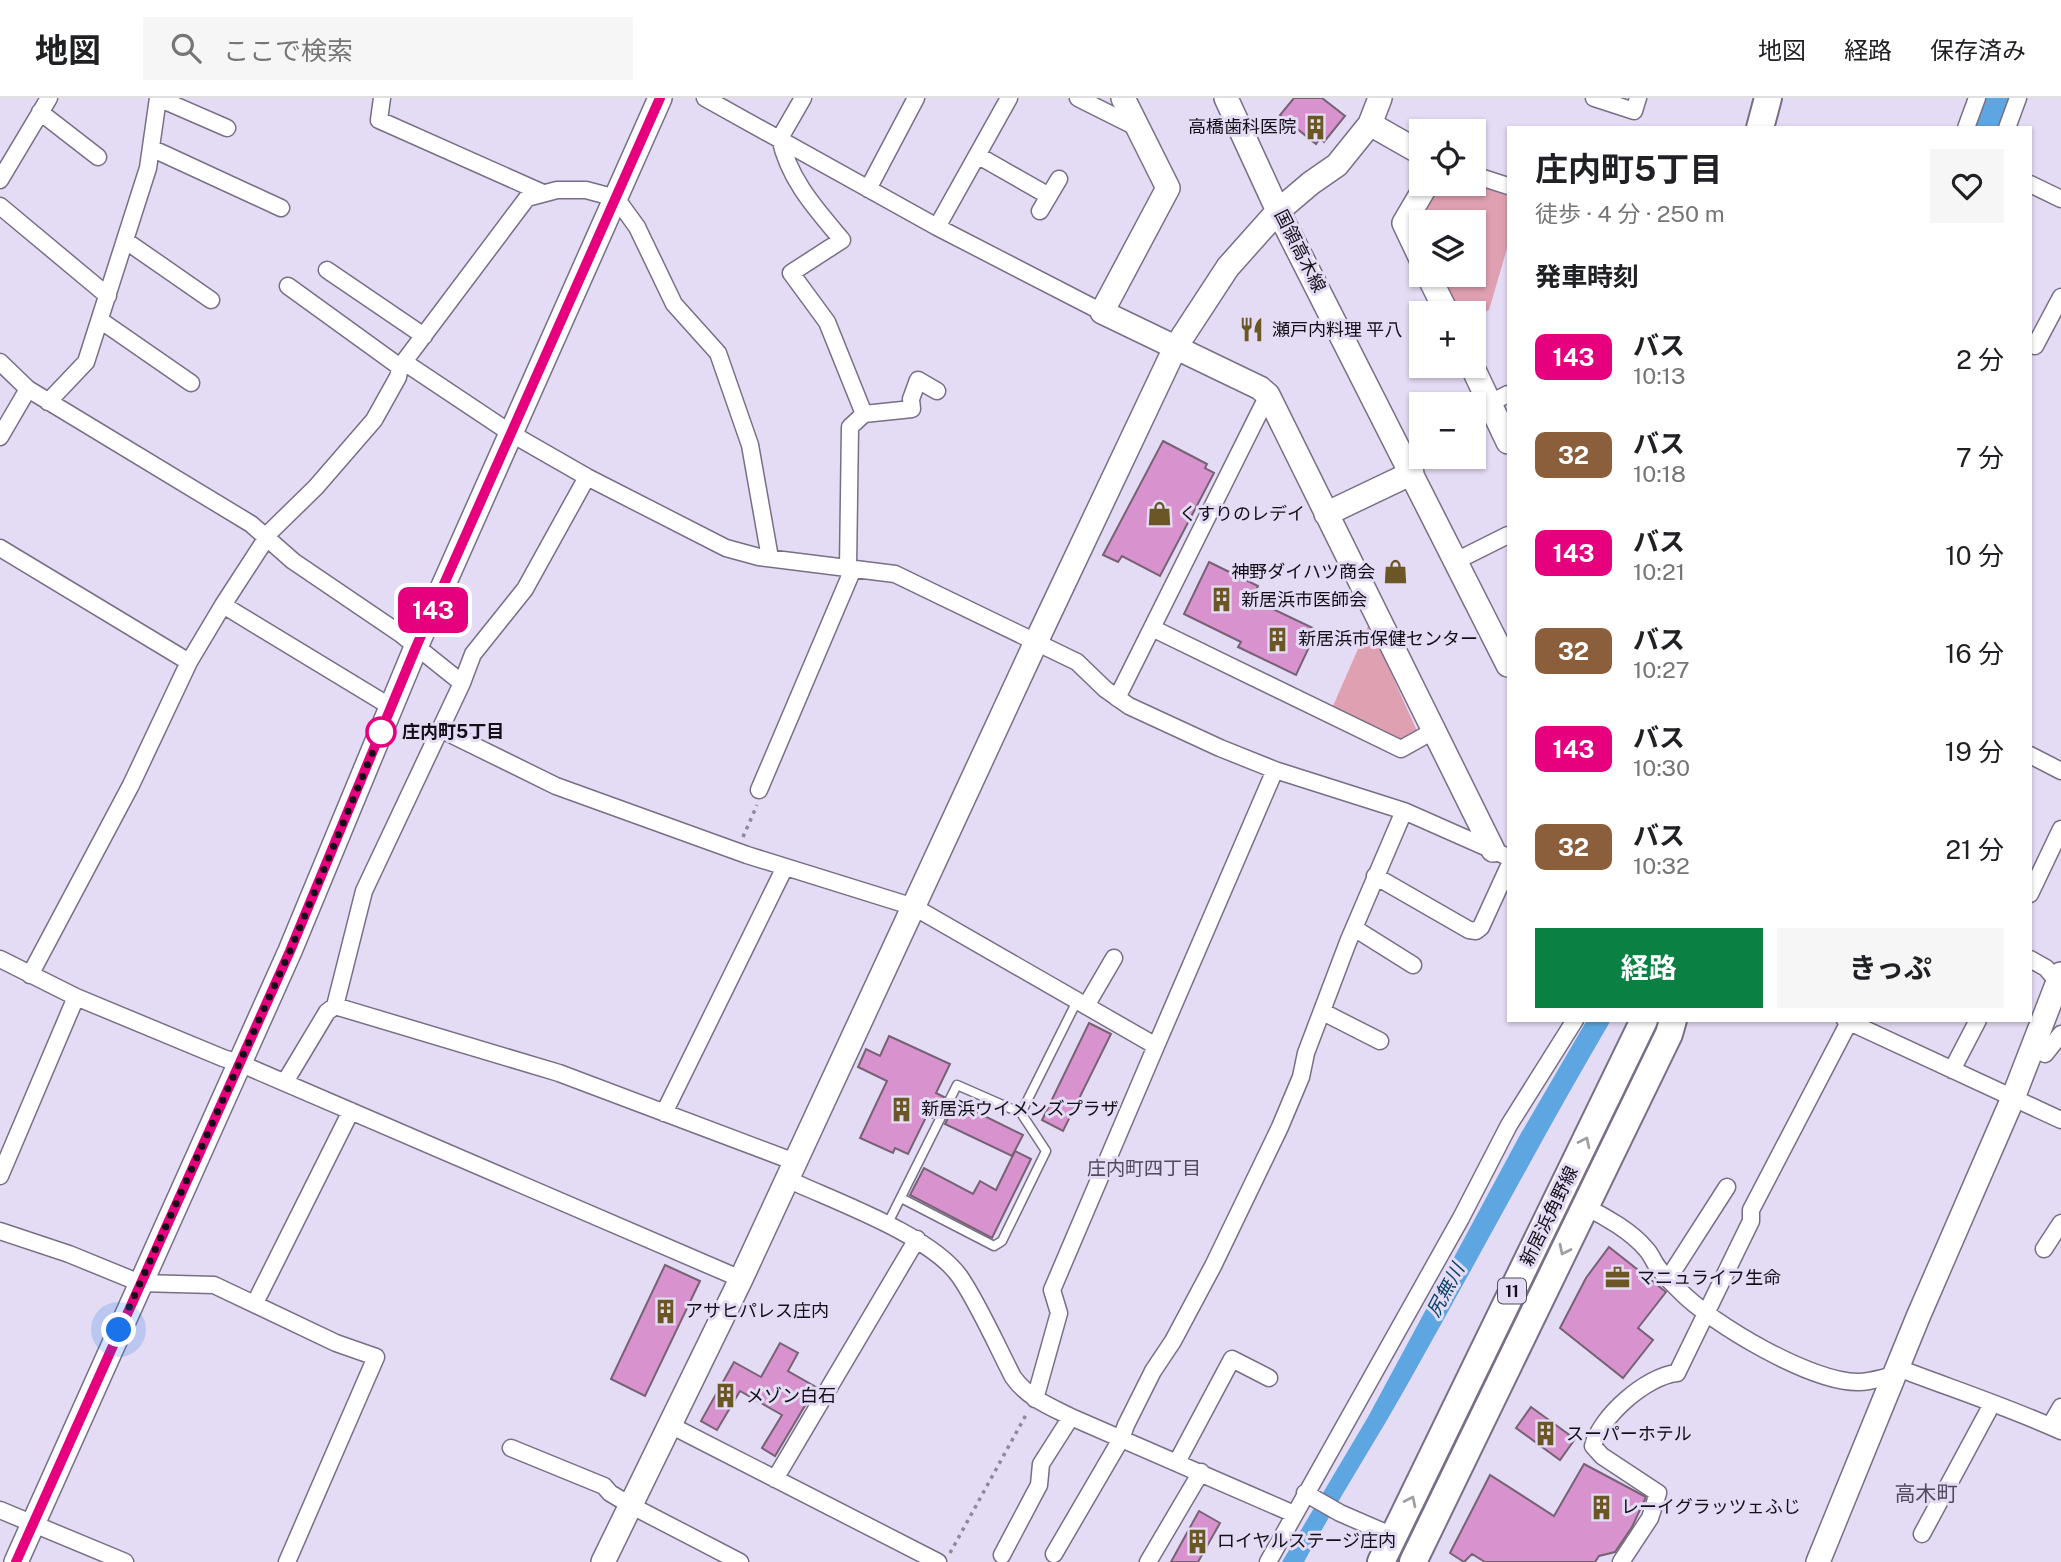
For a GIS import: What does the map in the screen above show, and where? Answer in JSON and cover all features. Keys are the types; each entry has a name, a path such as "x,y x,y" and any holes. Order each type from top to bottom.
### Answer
{"main road":[{"path":"1760,126 1768,98"},
{"name":"新居浜角野線","path":"1381,1562 1643,1022"},
{"name":"新居浜角野線","path":"1413,1562 1672,1022"}],"street":[{"path":"48,402 86,362 148,168 158,98 227,128"},
{"path":"382,98 379,120 543,193"},
{"path":"16,1562 290,951 416,647 660,98"},
{"path":"705,98 937,227 1102,312 1260,388 1268,395 1435,730 1501,853"},
{"path":"803,98 780,138 783,152 802,192 842,240 791,273 827,323 864,414"},
{"path":"868,189 916,98"},
{"path":"937,227 1009,98"},
{"path":"1078,98 1138,128"},
{"path":"1102,312 1168,188 1124,98"},
{"name":"国領高木線","path":"1226,98 1278,211 1507,663"},
{"path":"603,1562 741,1279 1035,642 1175,348 1228,267 1278,211 1311,183 1337,166 1370,124 1380,98"},
{"path":"1594,98 1636,104 1631,126"},
{"path":"1967,126 1978,98"},
{"path":"2008,126 2018,98"},
{"path":"0,180 45,105 98,157"},
{"path":"1370,124 1409,146"},
{"path":"151,148 281,208"},
{"path":"977,155 1049,196"},
{"path":"1040,211 1059,178"},
{"path":"1486,178 1507,186"},
{"path":"2032,185 2061,199"},
{"path":"30,975 131,785 189,662 223,605 271,531 316,487 374,419 402,365 527,198 556,190 586,190 616,198 637,227 674,304 718,353 750,445 770,558"},
{"path":"0,206 108,296"},
{"path":"1409,215 1404,223 1409,234"},
{"path":"126,240 211,300"},
{"path":"327,270 424,336"},
{"path":"288,286 402,365 512,434 587,477 726,548 770,558 895,574 1077,662 1116,698 1129,706 1220,748 1275,770 1404,811 1501,853"},
{"path":"2035,346 2061,297"},
{"path":"100,320 191,383"},
{"path":"0,362 28,389 48,402 251,524 293,561 402,635 462,683"},
{"path":"1482,378 1499,398 1507,437"},
{"path":"759,790 851,568 850,426 864,414 912,409 911,399 918,380 937,391"},
{"path":"0,437 28,389"},
{"path":"1116,698 1268,395"},
{"path":"1326,514 1412,474"},
{"path":"285,1082 327,1012 335,1006 365,891 473,654 526,589 587,477"},
{"path":"1456,561 1507,536"},
{"path":"0,548 189,662"},
{"path":"223,605 391,707"},
{"path":"1152,628 1401,749 1435,730"},
{"path":"440,729 556,786 737,851 914,906 1156,1046"},
{"path":"2032,756 2061,771"},
{"path":"1035,1399 1059,1313 1052,1290 1275,770"},
{"path":"1054,1554 1122,1439 1126,1425 1148,1382 1179,1330 1259,1174 1301,1077 1306,1053 1354,929 1404,811"},
{"path":"2032,890 2061,829"},
{"path":"664,1113 785,867"},
{"path":"1375,876 1469,930 1476,931 1507,870"},
{"path":"1354,929 1413,965"},
{"path":"1081,1004 1114,958"},
{"path":"0,959 76,997 285,1082 741,1279"},
{"path":"1818,1562 1918,1317 2013,1098 2059,978 2032,960"},
{"path":"0,1176 76,997"},
{"path":"335,1006 559,1073 664,1113 791,1171 917,1239 945,1260 960,1276 1013,1377 1021,1389 1035,1399 1294,1514"},
{"path":"1323,1012 1380,1041"},
{"path":"1268,1562 1294,1514 1309,1495 1509,1125 1574,1022"},
{"path":"1621,1562 1650,1518 1658,1493 1602,1456 1593,1446 1596,1433 1622,1403 1651,1381 1677,1373 1751,1221 1751,1210 1846,1022"},
{"path":"1849,1022 2061,1120"},
{"path":"1952,1070 1977,1022"},
{"path":"2032,1047 2045,1054 2061,1034"},
{"path":"255,1303 351,1111"},
{"path":"1668,1279 1727,1187"},
{"path":"1585,1207 1606,1216 1646,1248 1656,1265 1690,1301 1748,1340 1816,1372 1861,1382 1897,1371 2011,1408 2056,1429 2061,1407"},
{"path":"2044,1249 2061,1223"},
{"path":"0,1231 69,1254 140,1283 214,1284 336,1343 376,1357 287,1562"},
{"path":"775,1479 917,1239"},
{"path":"1177,1462 1232,1359 1269,1378"},
{"path":"1922,1534 1992,1404"},
{"path":"1002,1555 1039,1485 1041,1464 1071,1417"},
{"path":"670,1425 938,1562"},
{"path":"511,1448 604,1486 610,1493 630,1505 740,1562"},
{"path":"1148,1562 1201,1472"},
{"path":"1309,1495 1340,1513 1394,1536"},
{"path":"0,1510 125,1562"}],"lane":[{"path":"1021,1113 1081,1004"},
{"path":"887,1225 957,1085 1021,1113 1046,1151 1002,1241 994,1247 901,1198"}],"path":[{"path":"737,851 762,794 759,790"},
{"path":"946,1562 1035,1399"}],"shaded area":[{"path":"1486,188 1507,196 1507,248 1489,310 1486,311 1486,301 1450,301 1443,287 1486,287 1486,210 1422,210 1430,196 1486,196"},
{"path":"1369,624 1417,731 1405,742 1333,706"}],"water":[{"path":"1586,1022 1610,1022 1406,1387 1304,1562 1282,1562 1368,1417 1520,1135"}],"building":[{"name":"高橋歯科医院","path":"1294,98 1322,98 1345,116 1324,142 1320,138 1316,144 1280,115"},
{"name":"くすりのレデイ","path":"1163,441 1207,464 1205,468 1214,473 1160,576 1122,556 1118,562 1103,555"},
{"path":"1209,562 1258,586 1252,599 1317,630 1296,675 1238,647 1241,642 1184,614"},
{"path":"1089,1023 1111,1034 1063,1131 1042,1120"},
{"name":"新居浜ウイメンズプラザ","path":"889,1036 950,1064 936,1093 944,1097 933,1118 927,1115 908,1154 895,1148 893,1153 860,1138 887,1081 858,1067 866,1049 880,1056"},
{"path":"956,1102 1023,1135 1012,1156 945,1124"},
{"path":"1015,1151 1031,1159 992,1238 910,1195 924,1168 973,1194 980,1181 996,1190"},
{"path":"1609,1247 1666,1292 1638,1328 1653,1340 1623,1378 1560,1328 1586,1278"},
{"name":"アサヒパレス庄内","path":"665,1265 700,1281 645,1396 611,1379"},
{"path":"780,1343 798,1353 788,1371 816,1387 775,1456 762,1448 782,1415 740,1391 717,1430 701,1421 734,1362 761,1377"},
{"name":"スーパーホテル","path":"1531,1407 1575,1439 1560,1460 1516,1428"},
{"name":"レーイグラッツェふじ","path":"1584,1464 1646,1497 1632,1527 1615,1552 1599,1556 1595,1562 1485,1562 1472,1554 1464,1562 1450,1553 1490,1475 1554,1516"},
{"name":"ロイヤルステージ庄内","path":"1199,1511 1220,1523 1198,1562 1171,1562"}],"waterway":[{"name":"尻無川","path":"1990,126 1998,98"}],"bus line":[{"name":"143","path":"16,1562 290,951 416,647 660,98"}],"place":[{"name":"高橋歯科医院","path":"1316,127"},
{"name":"瀬戸内料理 平八","path":"1252,330"},
{"name":"くすりのレデイ","path":"1159,514"},
{"name":"神野ダイハツ商会","path":"1395,572"},
{"name":"新居浜市医師会","path":"1221,600"},
{"name":"新居浜市保健センター","path":"1278,639"},
{"name":"庄内町5丁目","path":"381,732"},
{"name":"新居浜ウイメンズプラザ","path":"901,1109"},
{"name":"マニュライフ生命","path":"1617,1278"},
{"name":"アサヒパレス庄内","path":"665,1311"},
{"name":"メゾン白石","path":"726,1396"},
{"name":"スーパーホテル","path":"1546,1434"},
{"name":"レーイグラッツェふじ","path":"1601,1507"},
{"name":"ロイヤルステージ庄内","path":"1197,1541"}],"district":[{"name":"庄内町四丁目","path":"1144,1168"},
{"name":"高木町","path":"1926,1494"}],"route":[{"path":"119,1330 290,951 381,732"}]}
